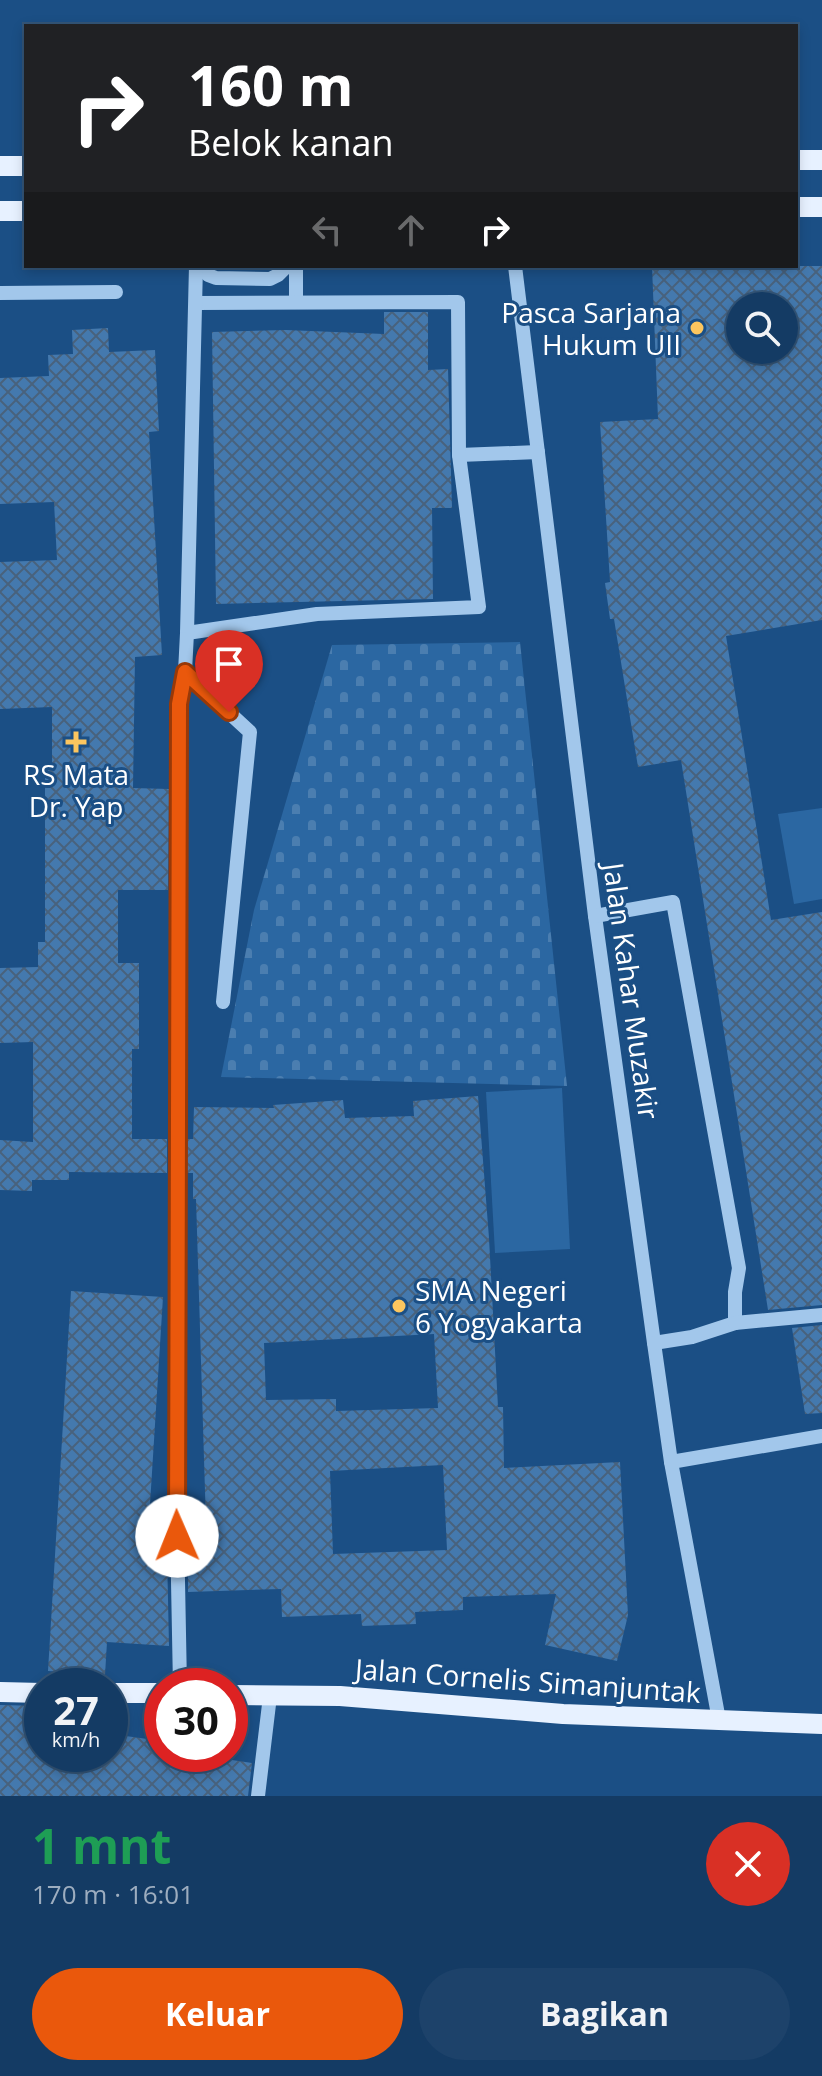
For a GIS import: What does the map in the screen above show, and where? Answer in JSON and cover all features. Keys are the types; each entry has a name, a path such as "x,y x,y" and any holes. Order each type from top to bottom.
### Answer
{"main road":[{"path":"798,160 822,160"},
{"path":"0,166 24,166"},
{"path":"798,207 822,207"},
{"path":"0,211 24,211"},
{"path":"0,1692 24,1693"},
{"name":"Jalan Cornelis Simanjuntak","path":"248,1695 340,1696 563,1714 822,1724"}],"street":[{"path":"180,1668 176,1476 179,704 187,633 198,268"},
{"path":"200,268 216,278 270,279 285,268"},
{"path":"296,268 296,302"},
{"name":"Jalan Kahar Muzakir","path":"515,268 595,916 654,1343 671,1462 719,1720"},
{"path":"0,293 116,292"},
{"path":"187,633 317,614 479,607 459,455 458,302 196,303"},
{"path":"459,455 538,452"},
{"path":"185,672 250,732 223,1002"},
{"path":"595,916 673,902 739,1268 735,1323"},
{"path":"654,1343 692,1337 735,1323 822,1315"},
{"path":"671,1462 822,1436"},
{"path":"258,1796 270,1696"}],"green space":[{"path":"520,642 567,1086 221,1077 254,910 332,645"},
{"path":"822,808 822,899 794,904 778,814"},
{"path":"562,1088 570,1249 495,1253 486,1092"}],"building":[{"path":"822,266 822,620 726,636 771,920 822,912 822,1305 768,1310 681,760 638,767 614,619 610,619 605,583 610,582 600,422 658,419 652,268"},
{"path":"384,312 428,312 428,370 448,369 452,508 432,508 433,599 216,604 212,332 286,330 384,334"},
{"name":"RS Mata Dr. Yap","path":"108,328 109,352 155,350 159,431 149,432 162,655 135,657 133,788 169,789 168,890 118,890 118,963 139,963 139,1049 132,1049 132,1139 167,1139 167,1173 69,1172 69,1180 32,1180 32,1191 0,1190 0,1140 33,1142 33,1042 0,1043 0,968 38,967 38,942 45,942 45,764 52,764 52,707 0,709 0,562 57,560 54,502 0,504 0,378 49,376 48,355 73,354 72,330"},
{"path":"478,1096 498,1407 503,1407 504,1468 620,1462 628,1615 617,1661 545,1645 556,1594 463,1597 463,1610 415,1612 416,1624 362,1626 361,1614 282,1617 281,1589 188,1592 188,1555 207,1556 196,1199 193,1199 193,1173 187,1173 187,1139 193,1139 194,1107 274,1108 273,1105 343,1100 345,1118 414,1116 413,1101","holes":["434,1334 438,1408 336,1411 336,1399 266,1400 264,1343","443,1465 447,1550 333,1554 330,1471"]},
{"path":"71,1291 163,1297 147,1552 167,1553 169,1646 107,1642 105,1668 48,1668"},
{"path":"822,1325 822,1413 805,1414 792,1328"},
{"path":"0,1705 24,1706 24,1772 128,1772 128,1736 144,1739 144,1772 248,1772 248,1762 252,1763 248,1796 0,1796"}],"place":[{"name":"Pasca Sarjana Hukum UII","path":"697,328"},
{"name":"RS Mata Dr. Yap","path":"76,742"},
{"name":"SMA Negeri 6 Yogyakarta","path":"399,1306"}],"route":[{"path":"177,1536 179,704 185,672 229,712"}]}
